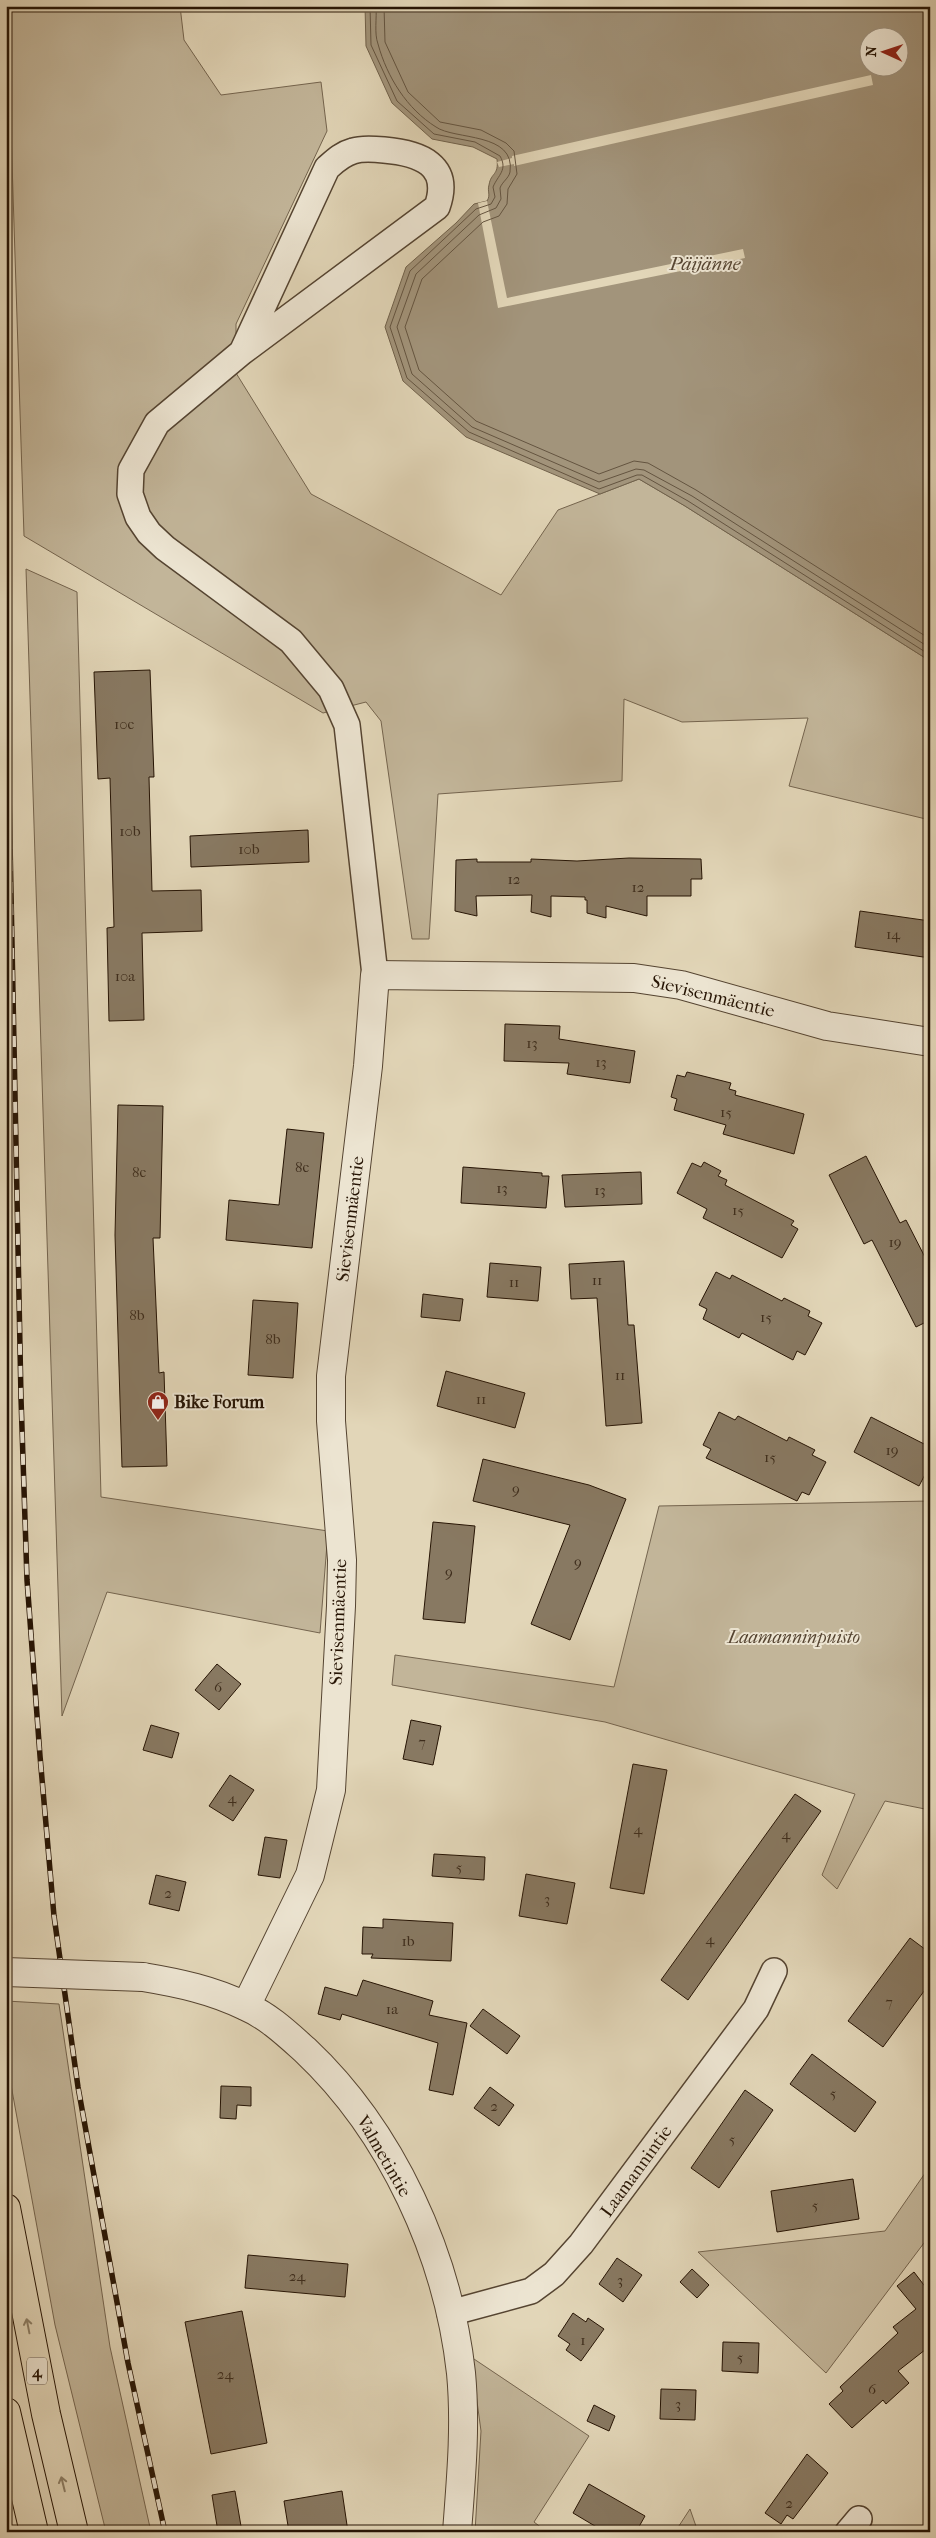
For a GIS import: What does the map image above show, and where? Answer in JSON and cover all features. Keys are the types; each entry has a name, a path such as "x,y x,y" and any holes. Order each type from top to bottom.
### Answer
{"highway":[{"name":"4","path":"6,2208 46,2414 74,2532"},
{"path":"6,2412 34,2532"}],"street":[{"path":"242,352 327,168 341,155 354,150 368,149 418,156 432,164 441,181 443,191 437,207 242,352 157,423 131,470 130,494 138,517 149,533 165,548 291,641 332,689 347,725 375,975"},
{"name":"Sievisenmäentie","path":"246,2006 310,1875 331,1790 342,1579 330,1420 331,1376 368,1066 375,975 634,978 681,985 827,1026 930,1042"},
{"name":"Laamannintie","path":"450,2313 531,2291 554,2274 582,2244 756,2009 774,1971"},
{"name":"Valmetintie","path":"6,1972 143,1977 196,1987 246,2006 280,2027 332,2076 373,2130 420,2218 443,2279 461,2373 463,2439 457,2532"}],"green space":[{"path":"7,6 180,6 184,40 221,95 321,82 327,131 236,324 236,373 311,494 501,595 558,510 639,479 685,506 930,661 930,820 789,786 808,718 682,722 624,699 622,781 438,794 429,939 412,939 381,721 366,702 323,713 24,536"},
{"path":"26,569 77,592 101,1497 328,1531 320,1633 107,1592 62,1716"},
{"name":"Laamanninpuisto","path":"930,1501 930,1810 885,1801 837,1889 822,1875 855,1794 605,1722 392,1685 395,1655 614,1687 659,1506"},
{"path":"6,2001 59,2004 110,2347 151,2532 106,2532 55,2325 6,2055"},
{"path":"930,2166 930,2235 826,2373 698,2252 885,2231"},
{"path":"471,2357 589,2436 534,2522 547,2532 475,2532 481,2431"},
{"path":"690,2509 698,2532 675,2532"}],"water":[{"name":"Päijänne","path":"365,6 930,6 930,661 685,506 639,479 600,494 466,437 403,381 385,327 406,267 456,223 474,204 487,201 490,181 497,168 497,159 473,147 432,139 392,103 366,46"}],"pier":[{"path":"858,78 872,78 873,85 514,166 514,164 499,167 497,162 512,158 512,156"},
{"path":"487,201 507,298 743,249 745,258 498,308 478,203"}],"building":[{"path":"150,670 154,777 149,777 152,891 201,890 202,931 142,933 144,1020 109,1021 107,928 114,927 110,778 98,779 94,672"},
{"path":"308,830 309,862 191,867 190,836"},
{"path":"629,858 701,859 702,879 691,879 691,896 647,896 647,916 606,906 606,918 587,913 587,900 585,900 585,897 551,896 551,917 531,912 532,895 476,896 477,916 455,911 456,860 477,859 477,862 531,862 531,859 577,861"},
{"path":"860,911 930,921 930,958 855,947"},
{"path":"505,1024 560,1026 559,1039 635,1051 630,1083 567,1074 569,1063 504,1061"},
{"path":"687,1072 731,1083 729,1089 736,1091 735,1095 804,1114 794,1154 723,1134 726,1125 674,1110 677,1099 671,1097 677,1075 685,1077"},
{"path":"118,1105 163,1106 160,1238 153,1238 159,1373 164,1372 167,1466 122,1467 115,1235"},
{"path":"287,1129 324,1133 312,1248 226,1240 229,1200 279,1205"},
{"path":"866,1156 900,1223 906,1220 930,1267 930,1320 916,1327 872,1240 864,1244 829,1175"},
{"path":"704,1162 721,1171 718,1176 727,1180 725,1185 794,1221 791,1225 798,1229 782,1258 703,1218 707,1209 677,1193 692,1163 701,1167"},
{"path":"463,1167 542,1173 542,1176 549,1176 546,1208 461,1203"},
{"path":"641,1172 642,1204 565,1207 562,1175"},
{"path":"624,1261 628,1325 634,1325 642,1423 606,1426 597,1298 571,1299 569,1264"},
{"path":"490,1263 541,1267 538,1301 487,1297"},
{"path":"716,1272 730,1279 732,1275 782,1301 784,1298 810,1311 808,1316 822,1323 805,1355 797,1351 793,1360 742,1333 739,1338 703,1319 707,1309 699,1305"},
{"path":"423,1294 463,1299 460,1321 421,1317"},
{"path":"253,1300 298,1303 293,1378 248,1375"},
{"path":"446,1371 525,1393 515,1428 437,1406"},
{"path":"719,1412 735,1420 738,1416 787,1441 789,1437 815,1450 812,1455 826,1462 809,1495 802,1492 797,1501 706,1458 711,1449 703,1445"},
{"path":"871,1417 930,1447 930,1465 919,1486 854,1452"},
{"path":"483,1459 589,1485 626,1499 570,1640 531,1624 570,1525 473,1501"},
{"path":"433,1522 475,1526 465,1623 423,1619"},
{"path":"217,1664 241,1684 219,1710 195,1690"},
{"path":"411,1720 441,1726 433,1765 403,1759"},
{"path":"151,1725 179,1733 172,1758 143,1750"},
{"path":"633,1764 667,1770 644,1894 610,1888"},
{"path":"230,1775 254,1790 233,1821 209,1806"},
{"path":"795,1794 821,1811 688,2000 661,1980"},
{"path":"265,1837 287,1840 280,1878 258,1875"},
{"path":"434,1854 485,1857 484,1880 432,1876"},
{"path":"526,1874 575,1883 567,1924 519,1916"},
{"path":"156,1875 186,1882 179,1911 149,1904"},
{"path":"383,1919 453,1923 451,1961 371,1958 373,1954 362,1954 363,1927 383,1928"},
{"path":"910,1938 930,1953 930,1983 883,2047 848,2021"},
{"path":"363,1980 433,2001 429,2015 467,2023 453,2095 429,2090 438,2043 342,2014 340,2020 318,2014 325,1987 357,1996"},
{"path":"483,2009 520,2036 507,2054 470,2026"},
{"path":"812,2054 876,2102 855,2132 790,2084"},
{"path":"221,2086 251,2087 251,2106 237,2105 236,2119 220,2118"},
{"path":"490,2087 514,2105 499,2126 474,2108"},
{"path":"745,2090 773,2110 719,2188 691,2168"},
{"path":"853,2179 859,2219 777,2232 771,2191"},
{"path":"248,2255 348,2264 345,2297 245,2288"},
{"path":"617,2258 642,2275 623,2302 599,2284"},
{"path":"692,2269 709,2285 697,2298 680,2282"},
{"path":"914,2272 930,2293 930,2346 898,2371 909,2383 886,2404 883,2400 852,2428 829,2404 843,2391 840,2387 898,2333 893,2327 916,2309 897,2286"},
{"path":"242,2311 267,2443 211,2454 185,2322"},
{"path":"573,2313 586,2322 588,2318 604,2329 581,2361 566,2350 570,2344 558,2336"},
{"path":"723,2342 759,2343 758,2373 722,2371"},
{"path":"661,2389 696,2390 695,2420 660,2419"},
{"path":"594,2405 615,2416 609,2431 587,2421"},
{"path":"807,2454 828,2473 793,2519 787,2515 781,2524 765,2513"},
{"path":"589,2484 645,2516 636,2532 605,2532 573,2513"},
{"path":"235,2491 242,2532 218,2532 212,2495"},
{"path":"342,2491 348,2532 289,2532 284,2501"}],"railway":[{"path":"6,640 21,1398 27,1580 40,1756 54,1916 78,2087 128,2363 165,2532"}],"place":[{"name":"Bike Forum","path":"158,1421"}]}
